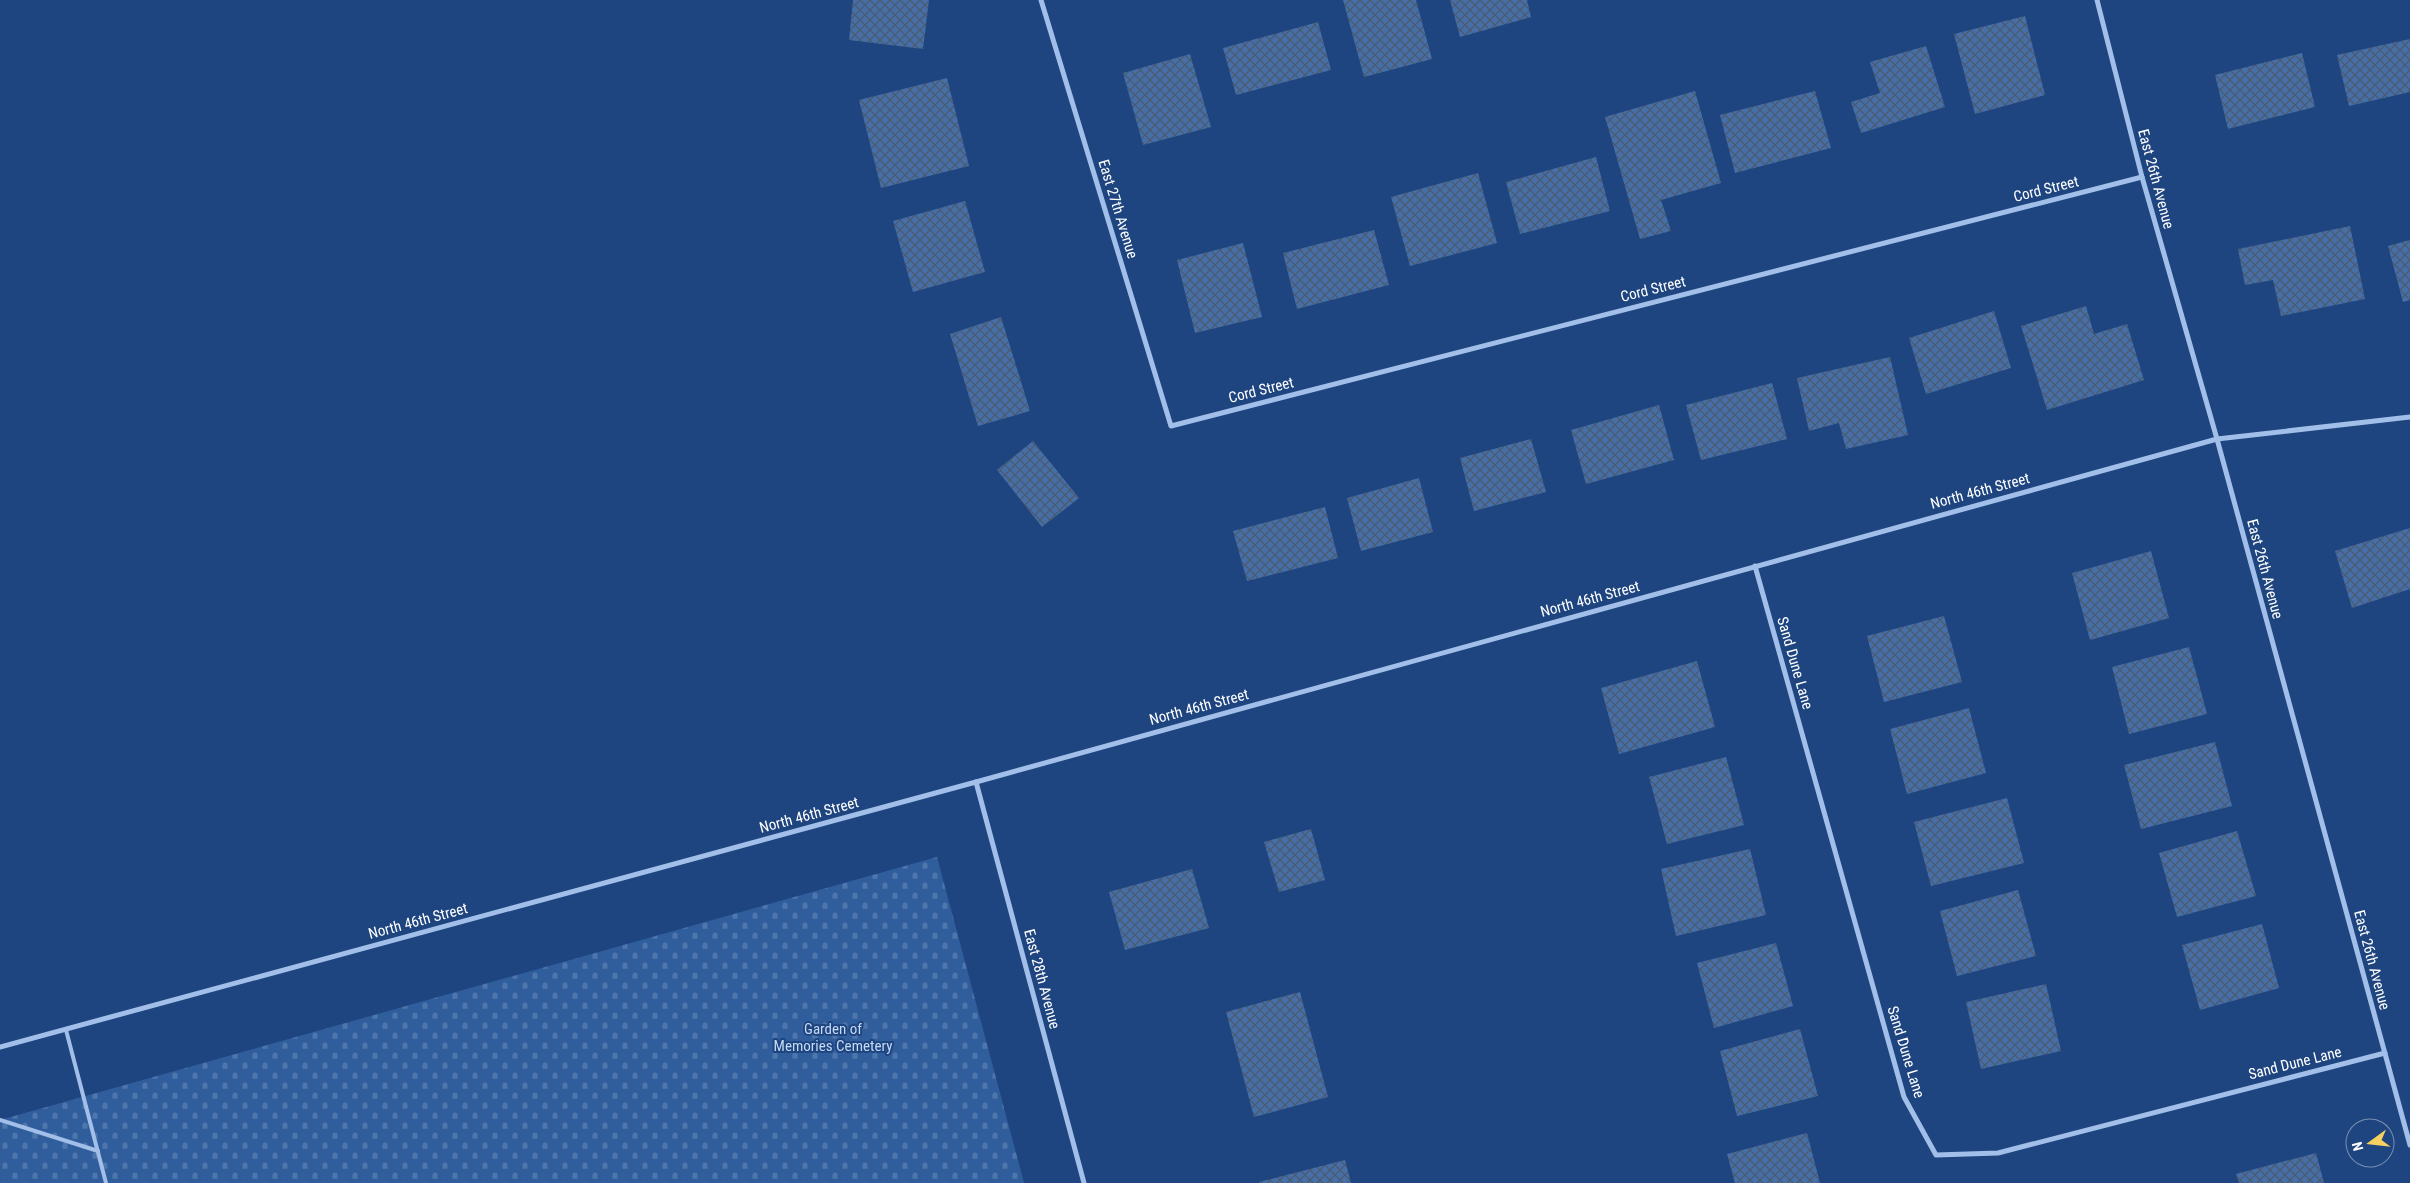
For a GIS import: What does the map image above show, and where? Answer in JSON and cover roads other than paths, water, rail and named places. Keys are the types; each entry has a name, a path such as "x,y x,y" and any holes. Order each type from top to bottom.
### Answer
{"street":[{"name":"East 27th Avenue","path":"1040,0 1171,426"},
{"name":"East 26th Avenue","path":"2097,0 2142,177 2410,1145"},
{"name":"Cord Street","path":"1171,426 2142,177"},
{"name":"North 46th Street","path":"0,1047 976,782 2216,439 2410,417"},
{"name":"Sand Dune Lane","path":"1755,566 1904,1097 1936,1155 1998,1153 2385,1053"},
{"name":"East 28th Avenue","path":"976,782 1084,1183"}],"lane":[{"path":"66,1030 106,1183"},
{"path":"0,1120 98,1150"}],"park label":[{"name":"Garden of Memories Cemetery","path":"833,1038"}]}
